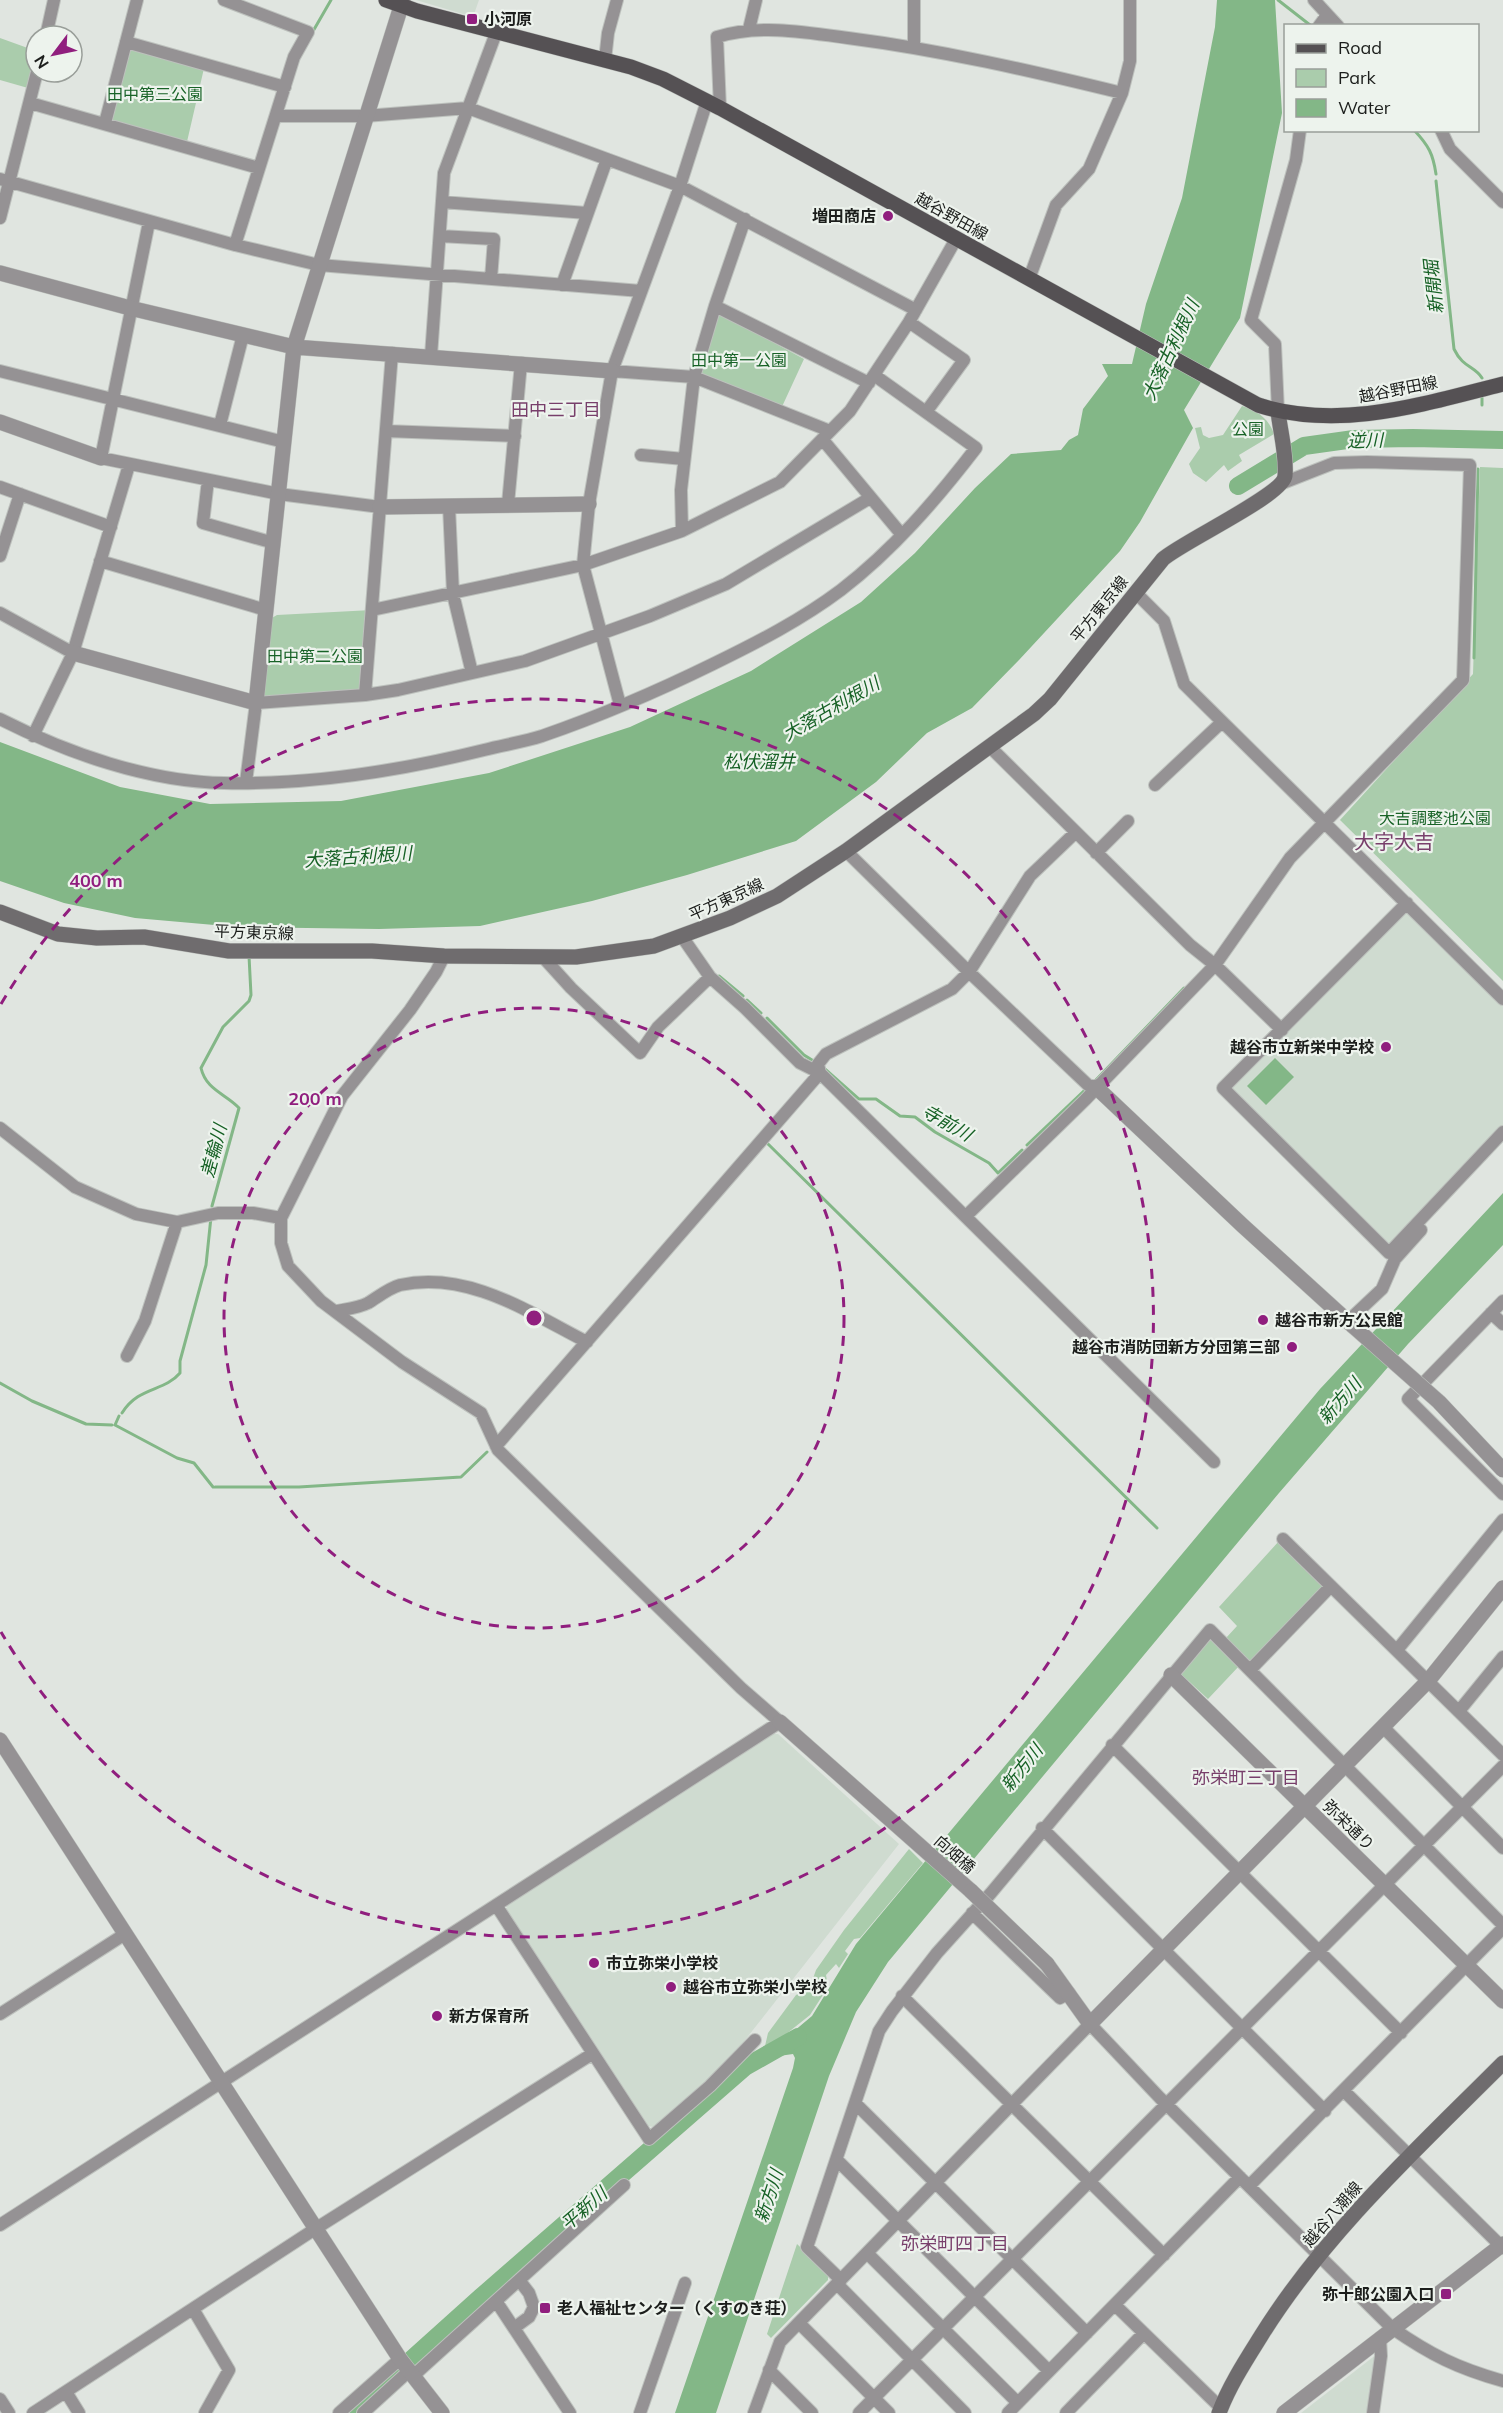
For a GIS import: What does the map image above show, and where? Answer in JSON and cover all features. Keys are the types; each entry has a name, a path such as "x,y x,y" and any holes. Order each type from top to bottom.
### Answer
{"main road":[{"name":"越谷野田線","path":"386,0 496,33 605,60 663,79 1258,405 1278,411 1326,416 1373,413 1503,384"},
{"path":"1278,411 1285,465 1283,483"},
{"name":"平方東京線","path":"0,912 58,933 77,937 144,937 229,951 372,951 444,956 576,957 615,953 682,938 756,908 846,851 991,747 1050,699 1168,554 1255,503 1283,483"},
{"name":"越谷八潮線","path":"1220,2412 1248,2357 1285,2298 1319,2254 1410,2156 1503,2063"}],"street":[{"path":"49,24 54,0"},
{"path":"105,123 137,0"},
{"path":"224,0 308,32 294,57 235,245"},
{"path":"605,60 608,33 617,0"},
{"path":"749,29 756,0"},
{"path":"914,0 914,47"},
{"path":"1029,279 1056,205 1089,169 1122,93 1130,61 1130,0"},
{"path":"1314,0 1336,24"},
{"path":"246,782 294,347 402,3"},
{"path":"1320,24 1327,15"},
{"path":"620,705 583,566 590,504 612,371 680,186 714,105 717,36 749,29 825,34 914,47 1122,93"},
{"path":"431,356 444,173 496,33"},
{"path":"126,42 285,87"},
{"path":"0,218 4,180 34,84"},
{"path":"30,103 259,168"},
{"path":"276,116 365,116 468,108 680,186 915,310"},
{"path":"1278,411 1275,345 1251,320 1296,160 1300,132"},
{"path":"1442,132 1450,149 1503,202"},
{"path":"562,285 607,159"},
{"path":"4,180 149,222 319,265 641,291"},
{"path":"442,202 587,213"},
{"path":"682,531 681,490 694,377 715,306 745,219"},
{"path":"101,458 149,222"},
{"path":"440,236 494,239 491,279"},
{"path":"372,610 583,566 682,531 780,482 850,411 909,322 956,239"},
{"path":"0,273 130,308 294,347 694,377 827,435 870,498 902,535"},
{"path":"0,719 33,736 87,756 145,772 223,783 287,783 329,779 441,761 541,736 668,686 792,624 840,590 902,535 941,494 976,448 926,412 871,379 715,306"},
{"path":"909,322 964,360 926,412"},
{"path":"220,425 243,335"},
{"path":"365,695 392,353"},
{"path":"508,504 521,363"},
{"path":"0,371 284,442"},
{"path":"0,423 101,458 279,494 380,507 590,504"},
{"path":"386,431 515,436"},
{"path":"641,455 684,459"},
{"path":"966,1216 1215,965 1290,858 1463,680 1470,465 1334,463 1283,483"},
{"path":"33,736 74,653 129,465"},
{"path":"207,480 203,523 274,543"},
{"path":"0,487 111,527"},
{"path":"0,556 20,494"},
{"path":"0,613 74,653 256,703 365,695 398,690 525,661 600,632 650,616 726,584 870,498"},
{"path":"449,506 453,594 472,673"},
{"path":"100,561 266,610"},
{"path":"1136,592 1164,621 1184,684 1503,999"},
{"path":"1155,785 1222,722"},
{"path":"991,747 1190,945 1215,965 1282,1030"},
{"path":"1096,853 1128,821"},
{"path":"820,1073 818,1064 826,1054 952,989 969,972 1029,876 1075,833"},
{"path":"846,851 969,972 1088,1084 1096,1087 1242,1225 1439,1402 1503,1470"},
{"path":"1407,903 1223,1088 1389,1252 1503,1132"},
{"path":"682,938 710,977 800,1063 820,1073 1214,1462"},
{"path":"0,2225 780,1722 741,1688 496,1446 481,1413 402,1362 321,1301 288,1266 281,1243 281,1218 342,1096 410,1010 444,956"},
{"path":"542,956 571,988 639,1053 658,1027 710,977"},
{"path":"496,1446 820,1073"},
{"path":"0,1128 75,1187 136,1214 177,1222 218,1213 253,1213 281,1218"},
{"path":"1351,1323 1382,1289 1395,1259 1420,1231 1430,1209"},
{"path":"127,1356 145,1320 177,1222"},
{"path":"337,1311 366,1304 397,1286 417,1282 448,1284 492,1294 586,1342"},
{"path":"1503,1300 1408,1399 1503,1494"},
{"path":"1491,1312 1503,1324"},
{"path":"1397,1650 1503,1520"},
{"path":"1283,1539 1503,1755"},
{"path":"1250,1670 1331,1586"},
{"name":"弥栄通り","path":"1503,1588 1428,1681 1304,1806 1503,2001"},
{"path":"965,2413 807,2247 879,2031 902,1996 1210,1630 1503,1927 1325,2111 1164,2255 1008,2413"},
{"path":"1459,1711 1503,1657"},
{"path":"754,2413 780,2342 1304,1806 1171,1675"},
{"name":"向畑橋","path":"780,1722 971,1891 1047,1964 1089,2024"},
{"path":"1383,1727 1503,1848"},
{"path":"0,1740 315,2229 408,2368 442,2413"},
{"path":"1112,1746 1401,2033"},
{"path":"859,2413 1503,1766"},
{"path":"1042,1828 1325,2111"},
{"path":"496,1905 649,2139 710,2086 755,2040"},
{"path":"972,1913 1060,1998 1069,1993"},
{"path":"0,2014 125,1934"},
{"path":"902,1996 1164,2255"},
{"path":"1089,2024 1166,2104 1319,2254 1386,2333 1468,2371 1503,2380"},
{"path":"40,2411 315,2229 592,2054"},
{"path":"1284,2413 1502,2246 1344,2091"},
{"path":"855,2103 1087,2332"},
{"path":"837,2160 1049,2371"},
{"path":"339,2413 408,2368 496,2301 624,2185"},
{"path":"867,2253 1018,2403"},
{"path":"514,2328 530,2317 534,2307 529,2293 519,2280"},
{"path":"640,2413 685,2283"},
{"path":"496,2301 570,2413"},
{"path":"1115,2305 1220,2412"},
{"path":"193,2309 229,2370 205,2413"},
{"path":"799,2323 890,2413"},
{"path":"1066,2413 1144,2333"},
{"path":"1373,2413 1386,2333"},
{"path":"363,2413 408,2368"},
{"path":"769,2370 813,2413"},
{"path":"66,2392 79,2413"},
{"path":"0,2399 9,2413"}],"shaded area":[{"path":"416,0 479,0 473,17"},
{"name":"越谷市立新栄中学校","path":"1406,909 1503,1006 1503,1126 1389,1247 1229,1088"},
{"name":"越谷市立弥栄小学校","path":"772,1734 778,1734 899,1844 727,2063 654,2127 647,2126 506,1912 507,1904"},
{"path":"1377,2354 1368,2413 1301,2413"}],"green space":[{"path":"0,38 24,47 24,84 29,84 28,88 0,80"},
{"name":"田中第三公園","path":"126,42 205,64 186,146 105,123"},
{"name":"田中第一公園","path":"719,313 804,359 780,411 697,378"},
{"name":"公園","path":"1242,406 1262,416 1274,434 1239,455 1242,461 1228,471 1224,465 1206,482 1193,473 1189,464 1200,448 1195,428 1201,427 1203,435 1209,438 1223,435"},
{"name":"大吉調整池公園","path":"1480,467 1503,468 1503,981 1340,820 1473,674"},
{"name":"田中第二公園","path":"372,610 365,695 256,703 270,619 277,615"},
{"path":"1279,1541 1322,1584 1322,1589 1250,1661 1226,1638 1237,1626 1219,1607"},
{"path":"1208,1638 1212,1638 1240,1665 1208,1699 1182,1675 1181,1669"},
{"path":"909,1849 923,1863 860,1938 854,1939 845,1951 848,1954 839,1968 836,1964 826,1975 828,1987 810,2015 766,2050 768,2033 796,1995 810,1987 816,1970 844,1930"},
{"path":"797,2244 828,2274 828,2280 771,2338 767,2334"}],"water":[{"name":"松伏溜井","path":"1217,0 1275,0 1282,113 1240,318 1184,410 1193,428 1140,522 1120,551 1019,660 972,708 927,733 876,782 796,841 687,875 592,901 480,926 379,929 237,927 135,918 64,903 0,881 0,742 120,787 210,804 341,801 489,773 630,727 751,671 861,602 915,553 975,488 1011,454 1061,450 1069,440 1078,435 1083,409 1108,376 1102,364 1132,364 1146,304 1182,198 1215,27"},
{"path":"1275,1058 1294,1077 1266,1105 1247,1086"},
{"name":"新方川","path":"1503,1193 1503,1245 1408,1344 1279,1493 888,1962 856,2012 829,2076 716,2413 675,2413 793,2068 795,2058 793,2054 779,2056 775,2047 812,2016 856,1944 1320,1389"}],"waterway":[{"path":"312,33 331,0"},
{"path":"1278,0 1309,24"},
{"name":"新開堀","path":"1416,132 1429,150 1436,174"},
{"name":"新開堀","path":"1436,181 1454,349 1461,360 1482,378"},
{"name":"新開堀","path":"1482,398 1482,405"},
{"name":"逆川","path":"1238,486 1304,446 1354,439 1503,440"},
{"name":"新開堀","path":"1474,658 1478,469"},
{"name":"差輪川","path":"212,1206 239,1108 207,1082 201,1068 223,1027 249,1001 251,995 249,956"},
{"name":"寺前川","path":"719,976 743,996"},
{"name":"寺前川","path":"1094,1082 1184,988"},
{"name":"寺前川","path":"747,1000 761,1013"},
{"name":"寺前川","path":"767,1018 804,1055 812,1060"},
{"name":"寺前川","path":"824,1068 859,1099 876,1099 900,1116 915,1117 935,1132 989,1163 998,1173 1022,1150"},
{"name":"寺前川","path":"1027,1145 1087,1088"},
{"path":"765,1141 1157,1528"},
{"name":"差輪川","path":"122,1413 136,1398 167,1383 180,1373 180,1361 206,1265 211,1217"},
{"path":"0,1383 32,1401 86,1424 112,1425"},
{"name":"差輪川","path":"119,1416 115,1425 177,1458 194,1463 213,1487"},
{"name":"差輪川","path":"215,1487 299,1487 461,1477 487,1452"},
{"name":"平新川","path":"352,2413 481,2297 745,2067 798,2037"}],"place":[{"name":"小河原","path":"472,19"},
{"name":"増田商店","path":"888,216"},
{"name":"越谷市立新栄中学校","path":"1386,1047"},
{"name":"越谷市新方公民館","path":"1263,1320"},
{"name":"越谷市消防団新方分団第三部","path":"1292,1347"},
{"name":"市立弥栄小学校","path":"594,1963"},
{"name":"越谷市立弥栄小学校","path":"671,1987"},
{"name":"新方保育所","path":"437,2016"},
{"name":"弥十郎公園入口","path":"1446,2294"},
{"name":"老人福祉センター（くすのき荘）","path":"545,2308"}],"district":[{"name":"田中三丁目","path":"556,410"},
{"name":"大字大吉","path":"1394,842"},
{"name":"弥栄町三丁目","path":"1246,1778"},
{"name":"弥栄町四丁目","path":"955,2244"}],"water label":[{"name":"大落古利根川","path":"1171,350"},
{"name":"大落古利根川","path":"831,709"},
{"name":"大落古利根川","path":"358,857"}]}
